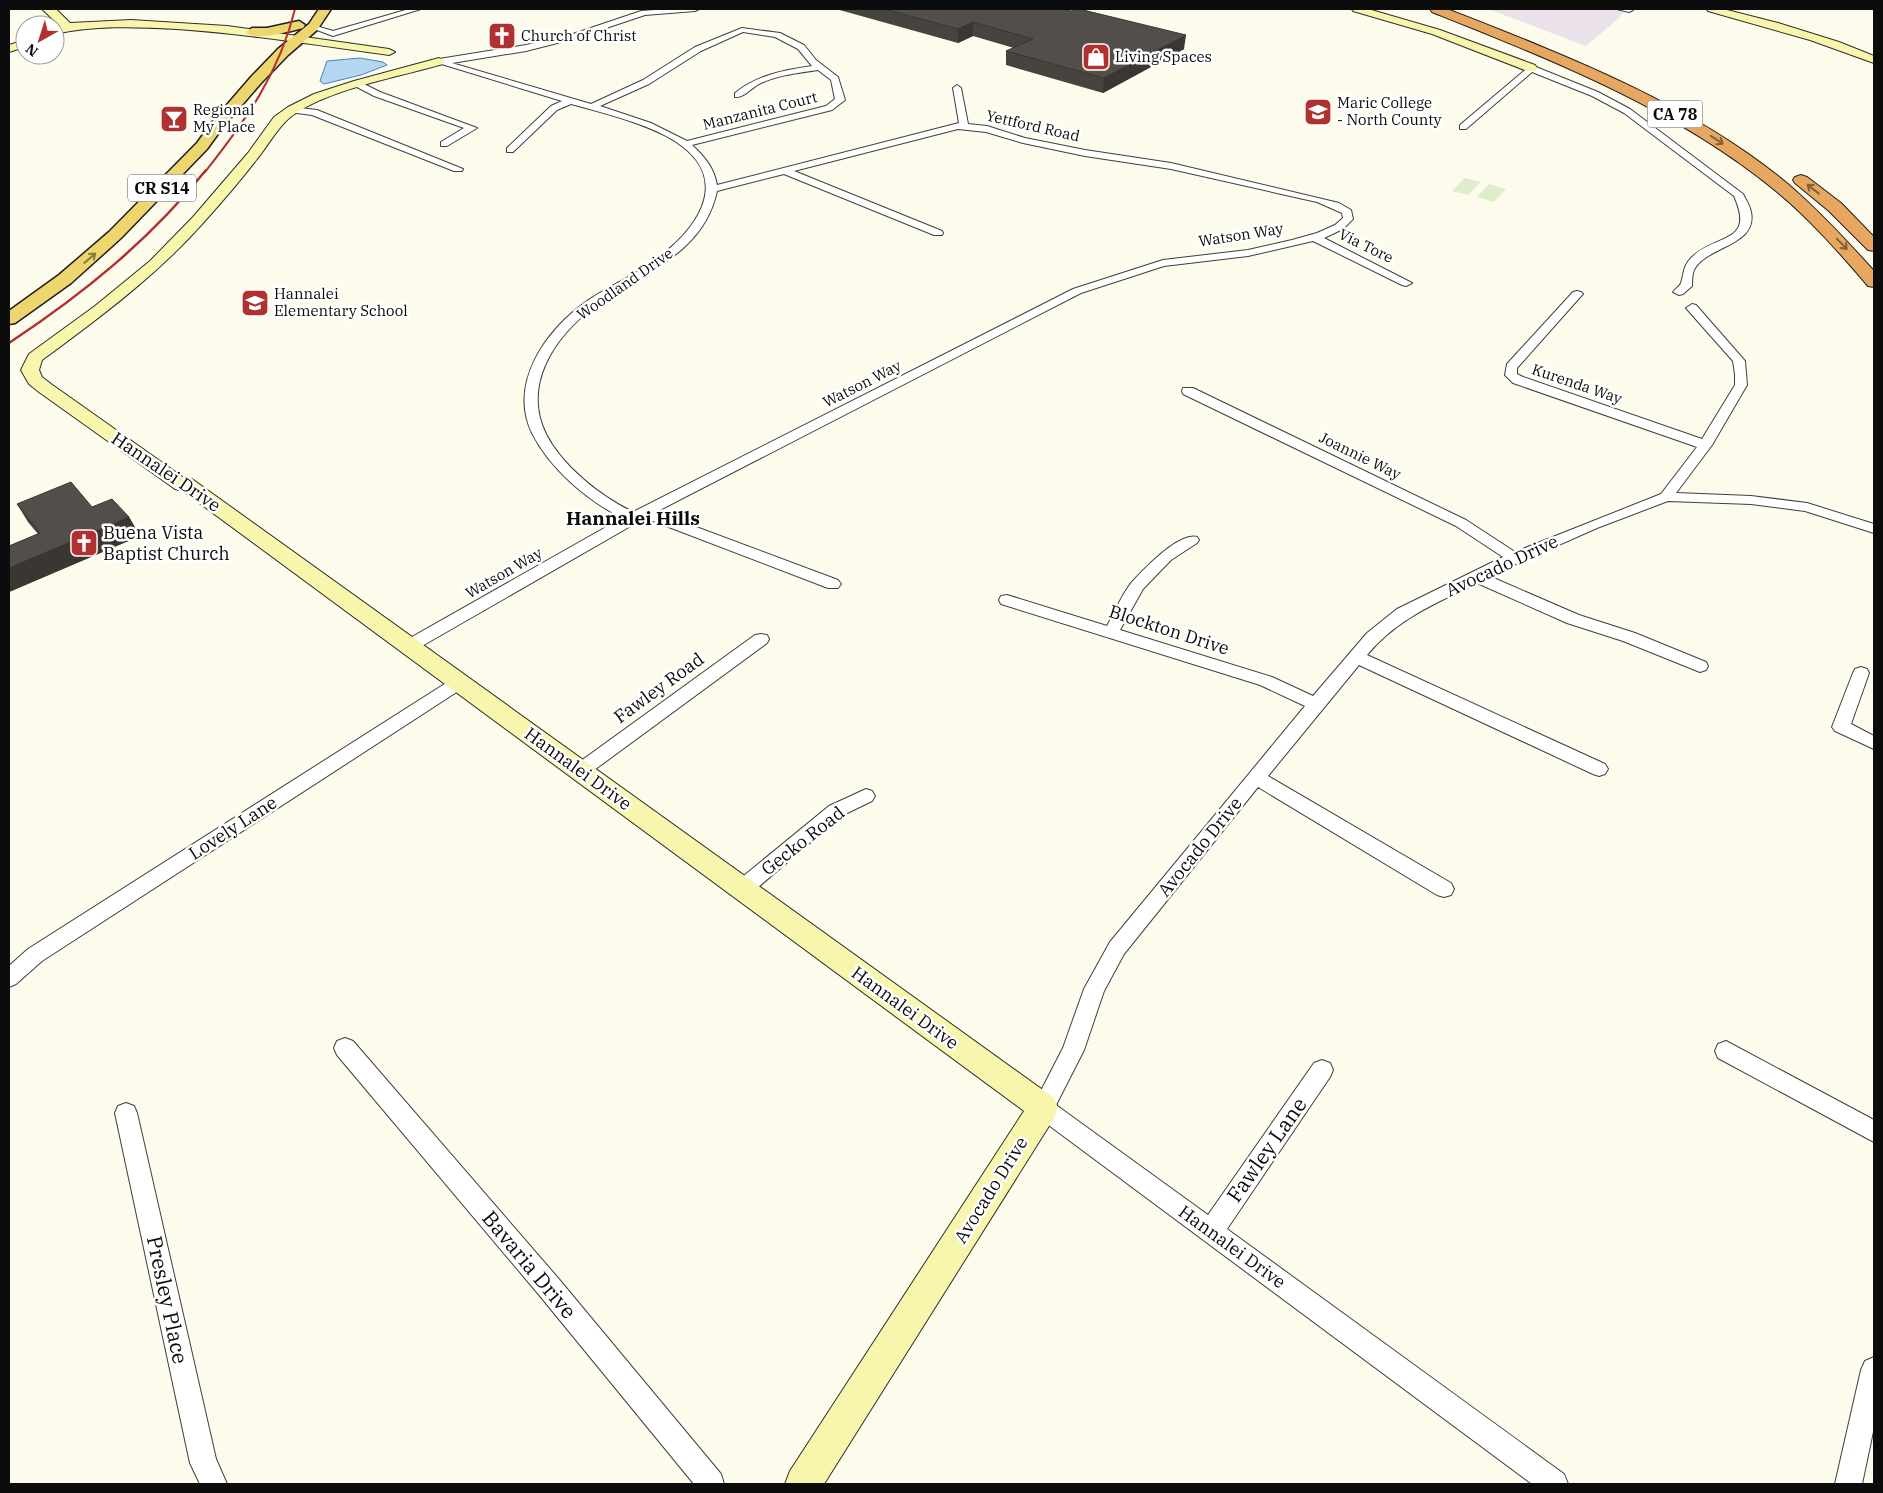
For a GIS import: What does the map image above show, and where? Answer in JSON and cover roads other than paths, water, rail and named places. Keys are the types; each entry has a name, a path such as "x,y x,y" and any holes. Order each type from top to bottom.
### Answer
{"highway":[{"name":"CA 78","path":"1436,9 1586,69 1685,120 1722,143 1782,186 1816,217 1856,258 1874,282"},
{"name":"CA 78","path":"1460,9 1602,65 1700,114"},
{"path":"1788,171 1834,207 1874,246"}],"main road":[{"name":"CR S14","path":"296,40 299,25 315,9"},
{"name":"CR S14","path":"9,319 65,279 115,235 196,152 230,110 283,52 313,27 325,9"},
{"path":"252,32 267,32 299,25"},
{"name":"CR S14","path":"9,306 49,278 99,235 186,147 228,92 268,54 296,40"}],"street":[{"path":"48,9 67,27 152,24 252,32 393,53"},
{"path":"296,40 332,38 417,9"},
{"path":"439,62 526,48 574,37 644,13 696,9"},
{"path":"1357,9 1436,32 1595,94 1627,111 1738,194 1746,207 1747,221 1744,229 1730,242 1700,256 1688,270 1686,286 1680,292"},
{"path":"1712,9 1843,46 1874,60"},
{"path":"313,27 332,38 393,53"},
{"name":"Manzanita Court","path":"593,106 646,82 698,49 742,30 760,30 789,40 801,47 820,67 835,79 840,100 829,108 685,144"},
{"path":"415,56 593,106 662,130 685,144 707,166 713,189"},
{"name":"Hannalei Drive","path":"439,62 318,97 292,110 279,120 249,161 155,264 102,309 34,358 30,370 35,380 182,485 185,483 460,682 1554,1484"},
{"path":"738,95 748,85 765,78 820,67"},
{"path":"1463,128 1531,68"},
{"path":"358,84 377,94 472,128 444,144"},
{"path":"957,88 964,120 963,126"},
{"path":"510,150 554,108 572,100"},
{"path":"292,110 314,112 458,169"},
{"name":"Yettford Road","path":"713,189 936,131 963,126 987,129 1023,140 1072,150 1171,166 1320,200 1335,205 1347,212"},
{"path":"783,170 938,233"},
{"name":"Woodland Drive","path":"633,518 585,486 560,465 550,451 541,437 530,400 535,376 551,344 590,304 659,263 690,237 706,215 713,197 713,189"},
{"name":"Watson Way","path":"410,646 633,518 1077,292 1163,263 1248,253 1314,237 1339,227 1348,219 1347,212"},
{"name":"Via Tore","path":"1314,237 1406,283"},
{"name":"Kurenda Way","path":"1577,294 1511,368 1511,375 1518,380 1705,446"},
{"path":"1666,497 1705,446 1741,385 1739,361 1692,308"},
{"name":"Joannie Way","path":"1188,391 1461,523 1514,558"},
{"path":"1666,497 1751,500 1807,507 1874,529"},
{"name":"Avocado Drive","path":"803,1484 1043,1108 1073,1050 1094,988 1117,948 1373,637 1402,612 1514,558 1592,525 1666,497"},
{"path":"633,518 654,516 833,584"},
{"path":"1111,632 1137,586 1166,557 1192,540"},
{"path":"1477,577 1573,619 1629,637 1700,666"},
{"name":"Blockton Drive","path":"1007,600 1266,681 1316,704"},
{"name":"Fawley Road","path":"580,771 761,639"},
{"path":"1356,657 1599,769"},
{"path":"1861,673 1841,727 1874,743"},
{"name":"Lovely Lane","path":"9,978 34,955 460,682"},
{"path":"1257,778 1444,889"},
{"name":"Gecko Road","path":"742,889 835,811 866,796"},
{"name":"Bavaria Drive","path":"344,1048 549,1287 711,1484"},
{"path":"1726,1051 1874,1132"},
{"name":"Fawley Lane","path":"1211,1231 1322,1070"},
{"name":"Presley Place","path":"126,1113 203,1463 214,1484"},
{"path":"1848,1484 1874,1370"}],"water":[{"path":"360,58 383,62 387,65 361,75 324,84 320,81 327,61"}],"railway":[{"path":"205,172 234,134 259,95 280,55 295,9"},
{"path":"9,343 63,305 139,243 206,170"}],"place":[{"name":"Church of Christ","path":"502,36"},
{"name":"Living Spaces","path":"1096,57"},
{"name":"Maric College - North County","path":"1318,112"},
{"name":"Regional My Place","path":"174,119"},
{"name":"Hannalei Elementary School","path":"255,303"},
{"name":"Buena Vista Baptist Church","path":"84,543"}],"district":[{"name":"Hannalei Hills","path":"633,518"}]}
